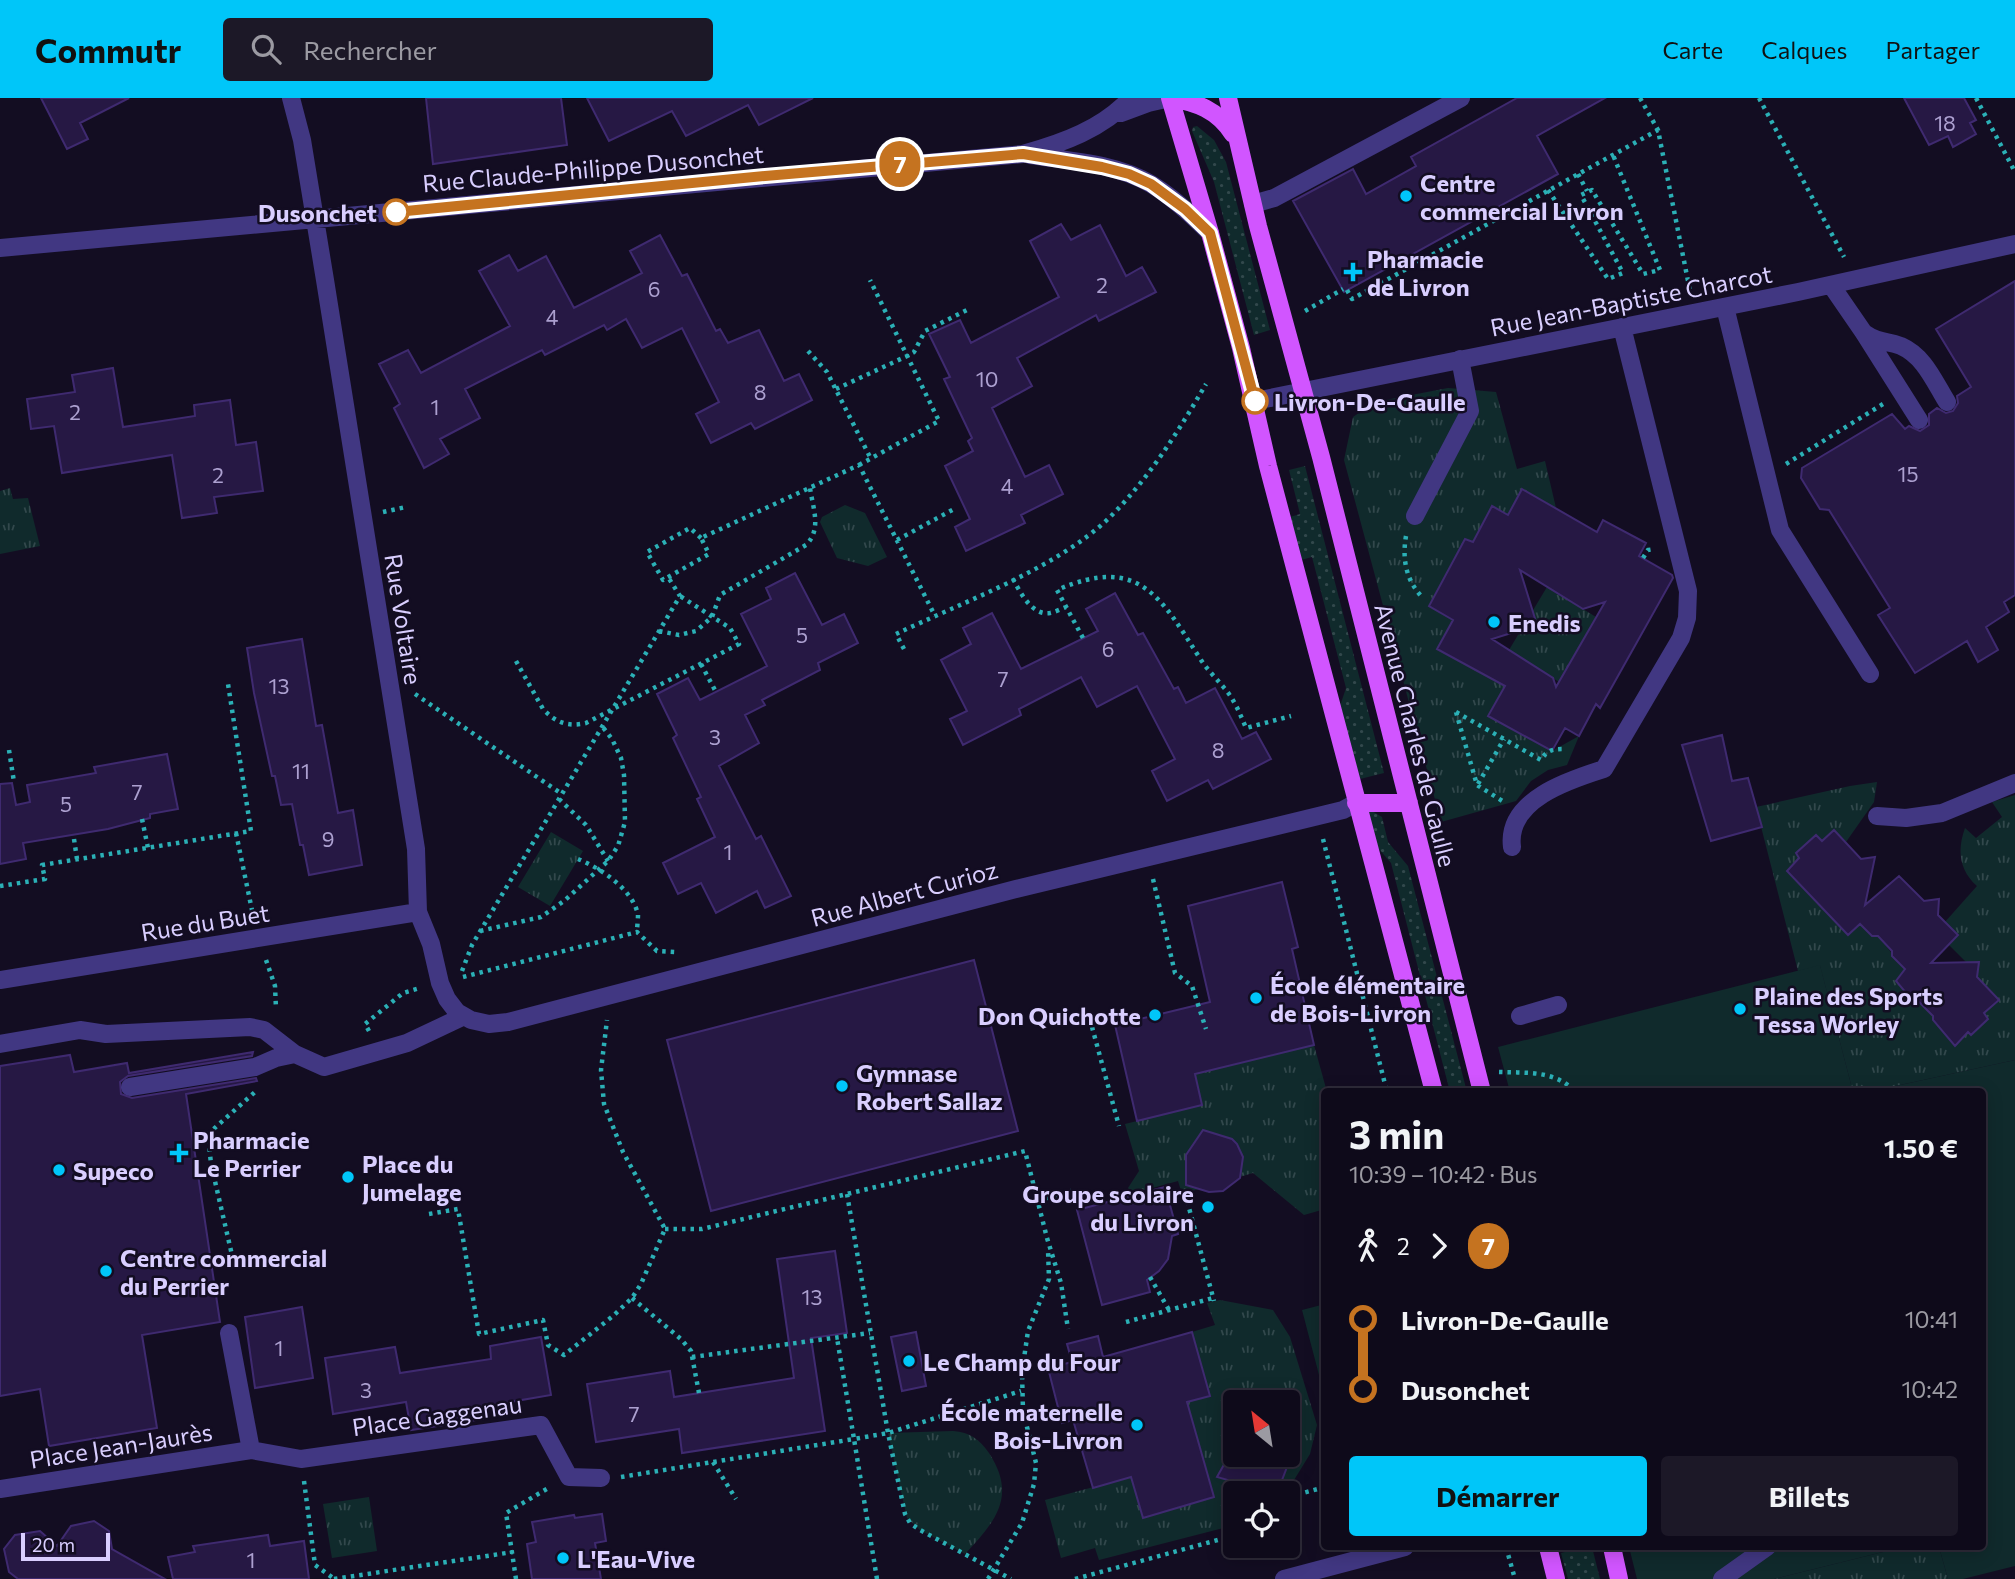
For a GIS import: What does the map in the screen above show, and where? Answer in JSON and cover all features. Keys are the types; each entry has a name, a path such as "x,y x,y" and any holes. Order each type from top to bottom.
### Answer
{"main road":[{"path":"1238,143 1229,128 1210,110 1194,102 1170,98 1255,401 1268,466 1433,1088"},
{"name":"Avenue Charles de Gaulle","path":"1228,98 1481,1088"},
{"path":"1356,803 1409,803"},
{"path":"1549,1550 1556,1579"},
{"path":"1613,1550 1619,1579"}],"street":[{"name":"Rue Voltaire","path":"291,98 302,140 416,849 418,912 431,944 440,983 447,999 464,1017"},
{"name":"Rue Claude-Philippe Dusonchet","path":"1111,117 1131,98"},
{"name":"Rue Claude-Philippe Dusonchet","path":"0,248 1023,154 1075,136 1111,117 1170,98"},
{"path":"1253,204 1274,198 1461,98"},
{"name":"Rue Claude-Philippe Dusonchet","path":"1023,154 1102,167 1140,178 1163,191 1210,233"},
{"name":"Rue Jean-Baptiste Charcot","path":"1255,401 1856,280 2015,244"},
{"path":"1830,285 1919,420"},
{"path":"1725,307 1780,530 1870,674"},
{"path":"1512,847 1513,830 1521,815 1539,797 1556,785 1604,769 1675,649 1687,618 1688,591 1622,327"},
{"path":"1864,333 1877,341 1897,344 1915,353 1947,402"},
{"path":"1415,516 1470,411 1460,359"},
{"path":"1877,816 1906,818 1942,813 2015,783"},
{"name":"Rue Albert Curioz","path":"464,1017 480,1023 508,1022 1148,856 1320,816 1343,810 1356,803"},
{"name":"Rue du Buet","path":"0,980 418,912"},
{"path":"1520,1016 1558,1005"},
{"path":"0,1044 80,1030 106,1034 250,1027 264,1030 295,1054 324,1067 428,1034 464,1017"},
{"path":"130,1087 255,1067 295,1054"},
{"path":"229,1333 251,1450"},
{"name":"Place Gaggenau","path":"251,1450 302,1459 541,1424 569,1477"},
{"name":"Place Jean-Jaurès","path":"0,1489 251,1450"},
{"path":"569,1477 601,1478"},
{"path":"1284,1579 1394,1550"},
{"path":"1722,1579 1763,1550"}],"path":[{"path":"1640,98 1657,130 1695,313"},
{"path":"1759,98 1856,280"},
{"path":"1976,98 2015,172"},
{"path":"1305,311 1345,290 1352,299 1657,130"},
{"path":"1548,190 1608,279 1622,273 1581,195 1587,191 1592,190 1643,274 1660,270 1613,155"},
{"path":"1578,174 1587,191"},
{"path":"701,538 859,465 939,421 870,280"},
{"path":"836,389 914,352 925,331 971,308"},
{"path":"808,351 827,372 871,459"},
{"path":"904,649 897,634 1038,568 1075,545 1107,520 1156,463 1206,384"},
{"path":"1767,476 1902,393"},
{"path":"859,465 935,615"},
{"path":"659,631 687,634 705,625 712,617 720,595 806,545 816,530 810,488"},
{"path":"897,540 954,509"},
{"path":"1415,516 1405,537 1405,569 1413,587 1422,597"},
{"path":"690,528 701,538 709,554 663,580 647,552 690,528"},
{"path":"516,661 543,709 556,722 566,725 586,723 739,644 730,628 680,596 668,576"},
{"path":"1083,638 1058,590 1078,581 1111,578 1139,582 1168,610 1205,666 1231,697 1246,728 1292,716"},
{"path":"1013,579 1023,597 1040,612 1048,614 1066,607"},
{"path":"637,932 459,978 480,931 680,596"},
{"path":"701,664 716,692"},
{"path":"0,886 45,879 42,864 251,831 228,684"},
{"path":"407,688 561,796 590,830 608,861"},
{"path":"1521,815 1477,785 1456,712 1541,760 1545,754 1555,749 1563,749"},
{"path":"480,931 541,918 608,861 622,837 625,798 621,758 602,726"},
{"path":"1477,785 1504,739"},
{"path":"9,750 14,782"},
{"path":"1320,816 1324,850 1386,1088"},
{"path":"142,819 148,848"},
{"path":"74,839 77,859"},
{"path":"1148,856 1175,972 1192,986 1206,1030"},
{"path":"578,859 599,868 613,880 635,907 638,916 637,932"},
{"path":"637,932 657,950 674,953 687,949"},
{"path":"380,1051 365,1024 403,993 440,983"},
{"path":"429,1214 458,1209 480,1334 543,1320 548,1345 564,1355 613,1317 632,1298 652,1262 665,1228 623,1152 601,1090 605,1026 617,993"},
{"path":"1092,1027 1119,1126"},
{"path":"1477,1071 1546,1075 1562,1081 1570,1088"},
{"path":"665,1228 702,1229 1024,1151 1061,1283 1068,1329"},
{"path":"1037,1201 1071,1191"},
{"path":"1126,1322 1214,1299 1185,1193"},
{"path":"847,1194 888,1433 906,1518 920,1530 1011,1579"},
{"path":"988,1579 1022,1523 1034,1484 1036,1463 1023,1411 1021,1391 1028,1331 1051,1271 1047,1238"},
{"path":"1150,1277 1169,1310"},
{"path":"632,1298 681,1339 691,1351 699,1393"},
{"path":"692,1357 870,1333"},
{"path":"837,1338 877,1579"},
{"path":"601,1478 610,1479 888,1433 1021,1391"},
{"path":"302,1459 315,1565 334,1579 513,1552"},
{"path":"713,1462 736,1499"},
{"path":"516,1579 506,1513 569,1477"},
{"path":"1300,1494 1321,1488"},
{"path":"1075,1579 1223,1539"},
{"path":"1507,1550 1515,1579"},
{"path":"398,1570 400,1579"}],"green space":[{"path":"1197,126 1214,140 1226,162 1270,330 1254,335 1214,182 1192,131 1193,127"},
{"path":"1448,388 1496,392 1517,469 1545,461 1556,508 1522,489 1508,515 1492,506 1473,542 1465,539 1429,606 1453,620 1438,648 1505,686 1489,716 1552,751 1579,736 1567,765 1548,770 1531,781 1516,801 1441,822 1344,460 1353,417 1375,402"},
{"path":"1305,466 1384,773 1360,779 1340,706 1346,688 1312,557 1301,560 1290,517 1300,514 1289,470"},
{"path":"10,488 13,499 28,498 40,546 0,554 0,491"},
{"path":"845,505 865,513 887,557 868,566 837,558 820,522 822,517"},
{"path":"1547,587 1596,617 1559,682 1509,650"},
{"path":"1877,782 1874,802 1846,842 1834,830 1822,841 1816,835 1796,853 1799,858 1788,871 1811,897 1816,895 1829,915 1848,935 1860,924 1871,936 1878,936 1905,969 1896,981 1912,1000 1917,1000 1933,1016 1933,1020 1955,1045 1968,1032 1971,1035 1988,1019 1984,1013 1998,1000 1977,977 1978,962 1966,962 1949,945 1958,935 1945,922 1977,886 1963,866 1962,836 1965,828 1976,838 2002,817 1992,802 2015,795 2015,1060 1886,1088 1852,1088 1820,966 1798,971 1756,807"},
{"path":"1367,808 1382,817 1388,842 1408,866 1466,1088 1449,1088 1391,863 1378,848"},
{"path":"551,832 583,851 550,906 518,887"},
{"name":"Plaine des Sports Tessa Worley","path":"1820,965 1852,1088 1509,1088 1498,1047"},
{"path":"1314,1045 1326,1088 1321,1088 1321,1210 1304,1215 1253,1173 1182,1194 1178,1181 1130,1194 1128,1188 1139,1171 1125,1124 1202,1105 1193,1066 1214,1069"},
{"name":"Plaine des Sports Tessa Worley","path":"2015,1060 2015,1566 1963,1579 1948,1579 1940,1550 1986,1550 1986,1088 1886,1088"},
{"path":"1220,1300 1273,1310 1290,1337 1317,1425 1310,1454 1293,1481 1223,1481 1223,1528 1099,1560 1095,1548 1061,1558 1045,1500 1131,1477 1143,1518 1214,1497 1196,1434 1171,1406 1210,1395 1192,1332 1215,1325 1207,1303"},
{"path":"1321,1305 1321,1383 1302,1310"},
{"path":"953,1431 974,1437 982,1444 997,1468 1001,1482 1002,1495 994,1519 965,1554 920,1530 907,1518 888,1433"},
{"path":"369,1497 377,1551 332,1558 323,1504"},
{"path":"1593,1550 1600,1579 1568,1579 1561,1553"},
{"path":"1630,1550 1891,1550 1774,1579 1637,1579"},
{"path":"1891,1550 1940,1550 1948,1579 1774,1579"}],"building":[{"path":"41,98 129,98 80,123 88,139 67,149"},
{"path":"426,98 561,98 567,145 433,164"},
{"path":"587,98 813,98 759,125 748,105 686,136 672,111 609,141"},
{"name":"Centre commercial Livron","path":"1517,98 1605,98 1537,136 1558,174 1344,292 1293,201 1353,169 1366,194 1416,166 1411,157"},
{"path":"1904,98 1964,98 1976,120 1970,123 1976,134 1953,147 1948,136 1929,145"},
{"path":"1061,224 1071,240 1100,225 1126,276 1142,267 1156,292 1099,321 1096,315 1017,358 1032,386 992,408 1025,477 1049,465 1063,494 1021,515 1025,523 966,551 955,527 970,519 945,466 973,451 968,441 972,438 944,379 950,377 929,334 960,320 971,343 1059,297 1030,241"},
{"path":"660,235 682,276 687,274 716,331 720,329 728,343 759,330 784,381 799,374 812,400 755,429 751,423 711,443 696,414 719,402 682,328 642,348 626,319 607,330 604,325 545,355 542,350 465,389 480,418 440,439 449,454 424,468 394,408 400,404 379,364 408,350 421,373 510,326 479,271 509,255 518,271 546,256 574,308 642,273 630,251"},
{"path":"2015,281 2015,595 2004,602 2009,612 1986,627 1998,650 1978,662 1967,641 1915,673 1878,615 1890,608 1829,510 1820,509 1801,478 1802,468 1892,414 1905,429 1909,426 1920,431 1929,425 1929,414 1937,408 1946,413 1953,411 1958,403 1957,396 1971,387 1936,329"},
{"path":"113,368 123,427 195,416 194,405 230,400 236,445 256,442 263,491 214,497 217,513 182,518 172,455 62,473 54,426 31,429 27,399 75,392 72,375"},
{"name":"Enedis","path":"1522,489 1597,532 1603,520 1646,543 1639,556 1673,578 1600,708 1596,704 1579,736 1565,728 1552,751 1488,716 1505,686 1437,649 1453,620 1429,606 1465,539 1473,542 1492,506 1508,515","holes":["1520,570 1583,609 1605,602 1556,687 1553,678 1492,639 1537,625"]},
{"path":"795,573 822,625 844,614 858,643 818,663 820,670 762,700 765,705 745,715 759,743 719,766 756,839 761,836 791,896 765,908 757,891 716,913 701,883 678,894 663,863 715,837 697,799 701,797 673,738 677,735 657,694 688,678 700,700 767,666 741,614 771,599 766,588"},
{"path":"1115,593 1138,635 1143,633 1174,689 1178,687 1186,703 1215,688 1242,739 1256,732 1271,759 1213,789 1208,780 1167,801 1152,771 1175,759 1137,686 1097,707 1081,677 1019,709 1021,715 963,745 950,719 967,711 941,660 971,644 963,628 992,613 1021,669 1098,631 1086,609"},
{"path":"302,639 316,726 322,725 338,813 353,810 362,865 309,875 292,804 281,805 275,776 272,776 247,648"},
{"path":"1722,735 1732,781 1748,778 1762,827 1711,841 1682,745"},
{"path":"167,754 178,809 150,814 150,818 108,829 23,843 26,859 0,864 0,784 12,783 16,805 30,802 27,785 96,773 94,767"},
{"path":"1834,830 1861,859 1875,857 1865,905 1899,876 1924,901 1939,899 1938,915 1958,935 1931,963 1979,962 1977,977 1999,1000 1984,1013 1988,1019 1971,1035 1968,1032 1955,1046 1933,1020 1933,1016 1917,1000 1912,1000 1896,981 1905,969 1878,936 1872,936 1860,924 1848,935 1787,871 1799,858 1796,853 1816,835 1822,841"},
{"name":"École élémentaire de Bois-Livron","path":"1282,882 1298,947 1292,949 1314,1045 1195,1074 1202,1105 1137,1121 1115,1025 1210,1002 1188,906"},
{"name":"Gymnase Robert Sallaz","path":"974,960 1018,1131 711,1211 667,1040"},
{"name":"Centre commercial du Perrier","path":"253,1052 252,1056 128,1076 120,1082 121,1094 132,1098 256,1078 257,1081 186,1094 220,1322 142,1335 157,1428 49,1446 40,1389 0,1396 0,1066 70,1055 74,1072 127,1063 129,1073"},
{"path":"1203,1130 1232,1139 1243,1157 1240,1178 1223,1191 1209,1192 1186,1185 1186,1155"},
{"path":"1165,1187 1178,1234 1172,1236 1168,1259 1159,1271 1147,1280 1150,1292 1102,1305 1077,1210"},
{"path":"835,1251 847,1333 811,1338 825,1431 682,1453 679,1429 596,1442 587,1384 670,1371 674,1397 794,1378 777,1259"},
{"path":"302,1307 313,1378 255,1388 245,1317"},
{"name":"Le Champ du Four","path":"916,1332 926,1386 902,1391 891,1337"},
{"name":"École maternelle Bois-Livron","path":"1192,1332 1210,1396 1187,1402 1214,1497 1143,1518 1131,1477 1093,1488 1073,1420 1062,1423 1048,1368 1072,1362 1067,1344 1098,1336 1103,1357"},
{"path":"541,1337 551,1395 481,1407 483,1419 411,1430 406,1402 333,1414 325,1358 395,1347 400,1373 491,1359 490,1346"},
{"path":"1223,1466 1287,1467 1280,1481 1231,1481 1217,1477"},
{"name":"L'Eau-Vive","path":"602,1514 606,1541 595,1543 601,1579 532,1579 527,1544 536,1542 532,1522 574,1515 575,1518"},
{"path":"94,1521 109,1531 112,1549 165,1579 18,1579 9,1572 4,1549 15,1535 40,1531 57,1546 71,1526"},
{"path":"268,1535 270,1546 304,1541 309,1579 173,1579 168,1557 195,1552 193,1546"}],"bus line":[{"name":"7","path":"396,212 1023,154 1119,170 1163,191 1210,233 1255,401"}],"place":[{"name":"Centre commercial Livron","path":"1406,196"},
{"name":"Dusonchet","path":"396,212"},
{"name":"Pharmacie de Livron","path":"1353,272"},
{"name":"Livron-De-Gaulle","path":"1255,401"},
{"name":"Enedis","path":"1494,622"},
{"name":"École élémentaire de Bois-Livron","path":"1256,998"},
{"name":"Plaine des Sports Tessa Worley","path":"1740,1009"},
{"name":"Don Quichotte","path":"1155,1015"},
{"name":"Gymnase Robert Sallaz","path":"842,1086"},
{"name":"Pharmacie Le Perrier","path":"179,1153"},
{"name":"Supeco","path":"59,1170"},
{"name":"Place du Jumelage","path":"348,1177"},
{"name":"Groupe scolaire du Livron","path":"1208,1207"},
{"name":"Centre commercial du Perrier","path":"106,1271"},
{"name":"Le Champ du Four","path":"909,1361"},
{"name":"École maternelle Bois-Livron","path":"1137,1425"},
{"name":"L'Eau-Vive","path":"563,1558"}]}
